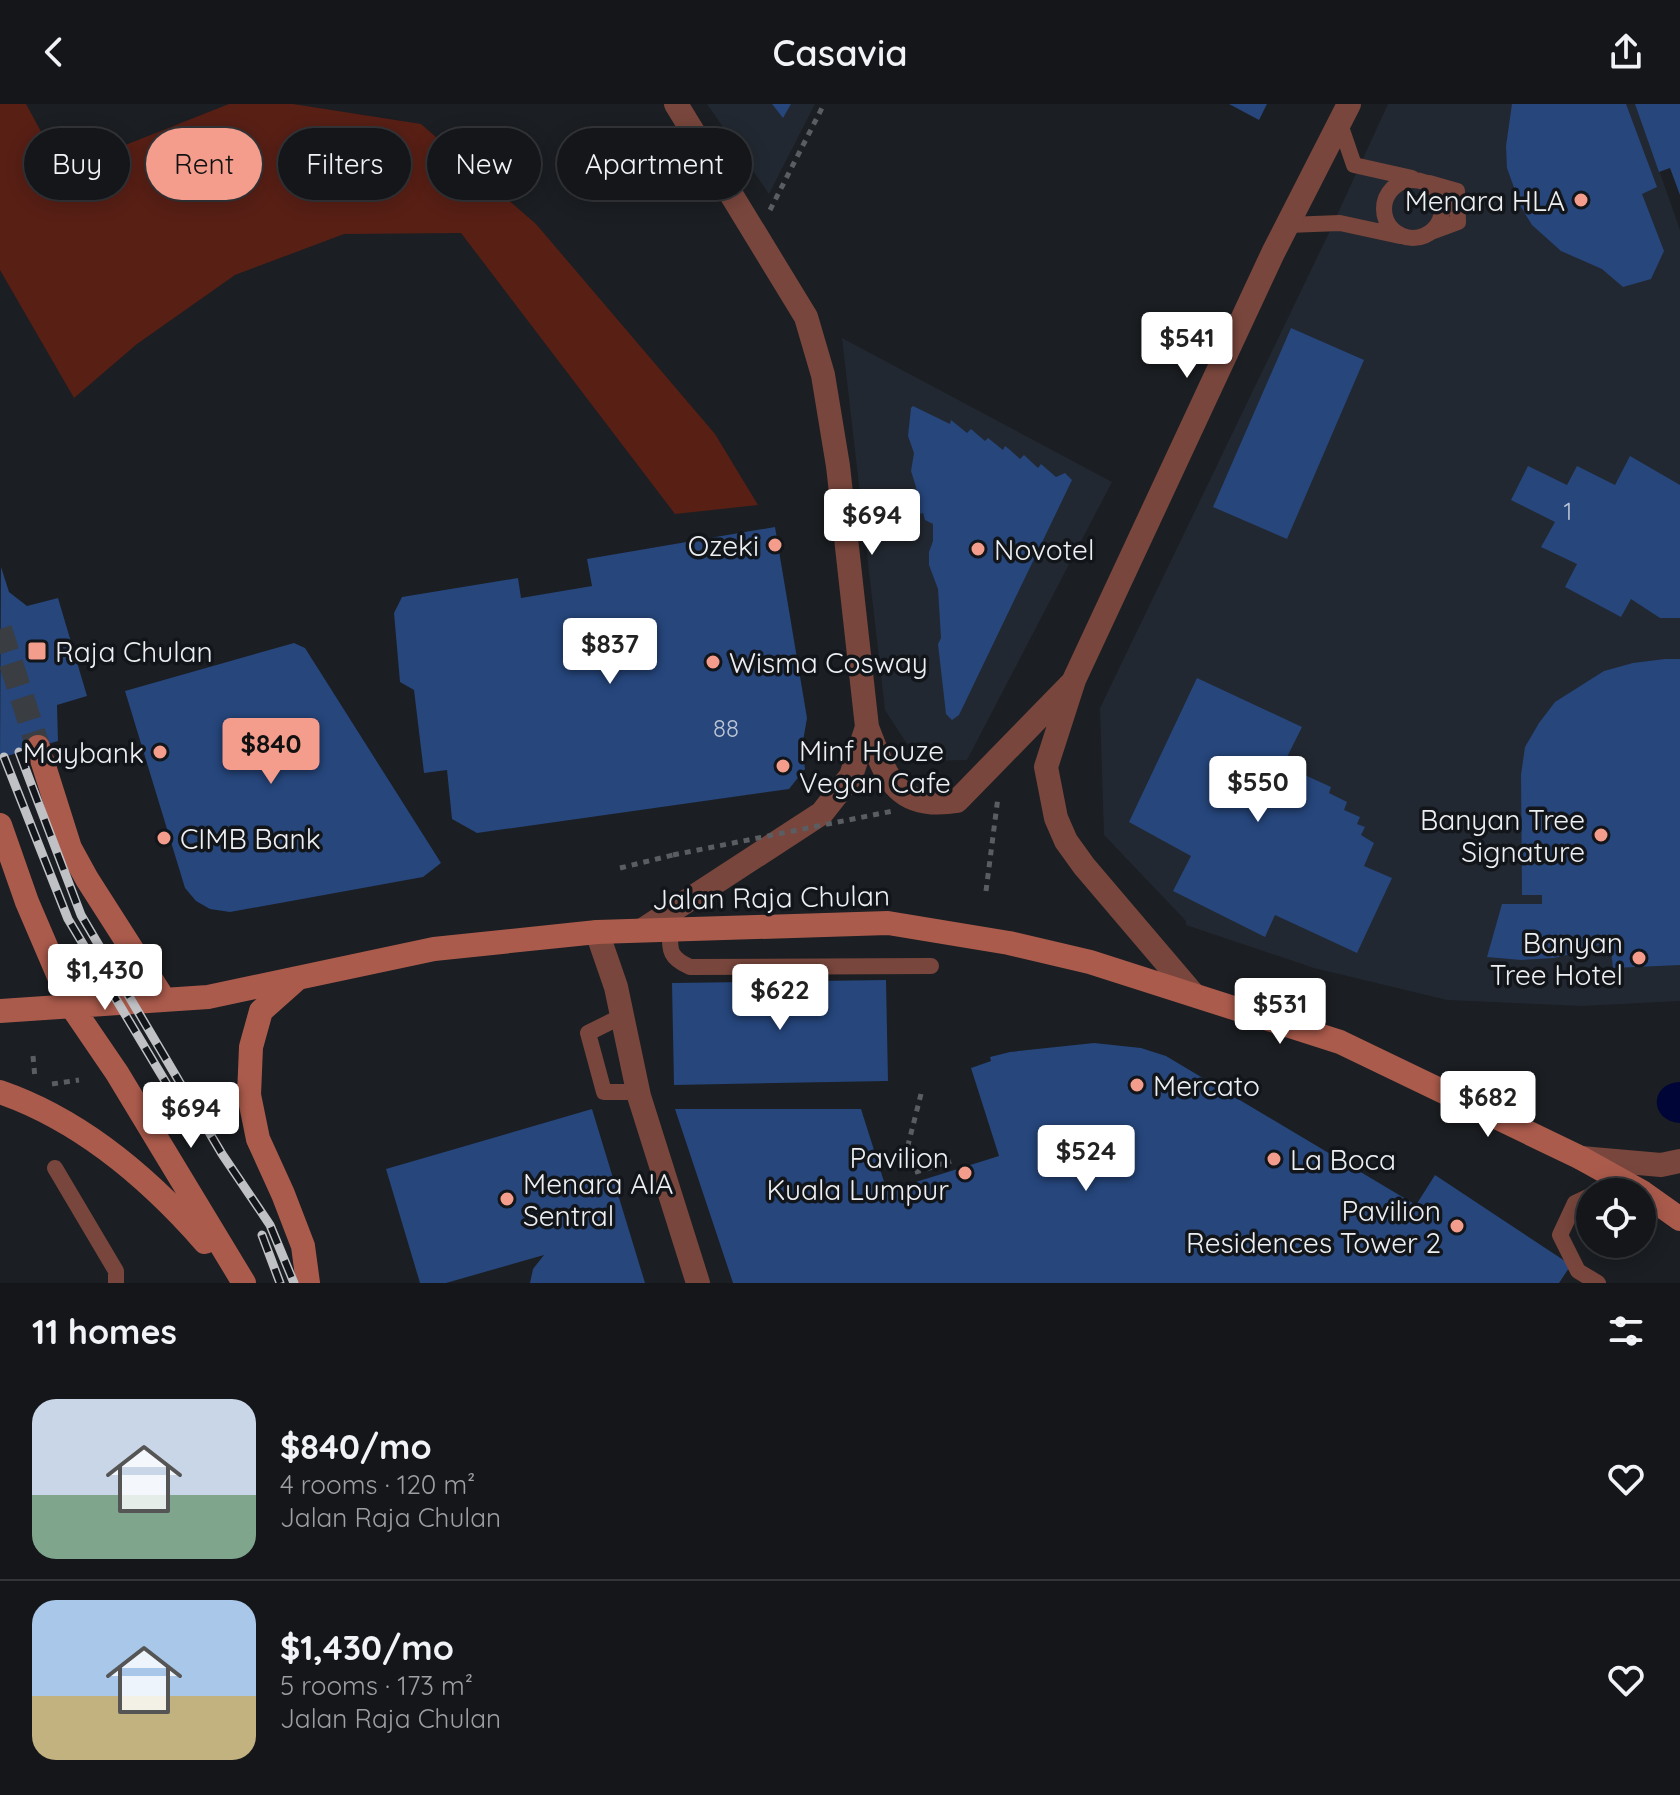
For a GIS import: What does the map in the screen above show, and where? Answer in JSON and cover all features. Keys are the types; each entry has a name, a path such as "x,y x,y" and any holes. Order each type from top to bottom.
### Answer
{"main road":[{"path":"38,747 70,848 163,998"},
{"path":"0,825 27,902 72,1007 117,1073 243,1283"},
{"name":"Jalan Raja Chulan","path":"0,1011 208,997 434,949 597,932 888,923 1090,962 1340,1042 1616,1178"},
{"path":"299,978 261,1011 251,1047 249,1095 258,1139 303,1246 308,1283"},
{"path":"0,1092 77,1127 126,1165 182,1216 243,1283"},
{"name":"Jalan Raja Chulan","path":"1656,1203 1680,1219"}],"street":[{"path":"676,104 806,317 815,345 838,466 867,727 885,772 898,789 913,800 928,803 957,801 1074,680"},
{"path":"1193,994 1066,841 1056,818 1046,767 1074,680 1288,225 1344,114"},
{"path":"644,929 822,813 851,776 867,727"},
{"path":"597,932 616,987 638,1092 698,1283"},
{"path":"1581,1158 1661,1165 1680,1161"}],"lane":[{"path":"1288,225 1340,223 1412,238 1430,232 1441,216 1442,207 1435,189 1424,182 1354,165 1344,114"},
{"path":"1402,236 1387,224 1383,214 1386,195 1401,182 1424,182"},
{"path":"670,928 670,951 676,960 690,967 931,966"},
{"path":"622,1016 588,1033 604,1092 638,1092"},
{"path":"55,1168 116,1271 116,1283"},
{"path":"1576,1203 1560,1235 1578,1271 1598,1283"}],"path":[{"path":"768,213 824,104"},
{"path":"986,891 999,788"},
{"path":"620,868 893,811"},
{"path":"33,1056 36,1087"},
{"path":"50,1085 79,1080"},
{"path":"921,1094 906,1153 913,1173 951,1161"}],"shaded area":[{"path":"0,104 26,104 39,128 24,128 24,200 130,200 130,143 146,137 146,200 262,200 262,128 168,128 229,104 293,104 421,124 427,129 427,200 508,200 536,224 715,434 758,505 675,514 461,233 344,234 235,275 137,344 74,398 0,270"},
{"path":"707,104 815,104 769,194 752,169 752,128 724,128"},
{"path":"1388,104 1636,104 1680,230 1680,1001 1582,1006 1447,1000 1314,968 1186,925 1186,921 1104,835 1100,708"},
{"path":"842,338 1112,482 967,760 930,761 905,741 885,710"},
{"path":"1680,1082 1680,1123 1663,1116 1657,1102 1663,1089"}],"building":[{"path":"772,104 791,104 783,118"},
{"path":"1229,104 1267,104 1259,120"},
{"name":"Menara HLA","path":"1512,104 1626,104 1657,187 1642,194 1664,251 1651,279 1623,287 1602,269 1561,251 1532,225 1521,207 1507,168 1506,146"},
{"path":"1635,104 1680,104 1680,195 1670,168 1659,172"},
{"path":"1291,328 1364,360 1287,539 1213,507"},
{"path":"913,406 950,424 951,420 967,433 971,429 1003,450 1005,446 1020,459 1024,455 1038,468 1041,464 1056,477 1065,473 1072,480 959,715 952,720 946,714 938,644 941,638 938,589 929,565 933,524 925,520 923,513 919,514 911,471 914,453 908,436"},
{"path":"1630,456 1680,485 1680,618 1660,618 1631,599 1621,617 1565,587 1577,564 1541,547 1555,522 1511,500 1528,466 1567,485 1577,466 1615,485"},
{"path":"775,527 807,718 802,747 805,769 789,789 477,833 452,819 447,770 424,773 414,690 400,682 394,613 402,597 518,578 521,598 592,586 587,559"},
{"name":"Raja Chulan","path":"1,567 9,592 27,606 58,598 87,696 57,705 58,741 0,758"},
{"path":"294,643 305,648 441,863 423,877 230,912 210,909 196,901 185,888 125,691"},
{"name":"Banyan Tree Signature","path":"1680,659 1680,965 1613,968 1610,941 1554,958 1521,960 1487,957 1502,904 1542,904 1542,895 1522,895 1521,775 1525,747 1539,723 1555,702 1604,671"},
{"path":"1197,678 1302,727 1283,765 1331,787 1329,793 1347,802 1344,810 1360,817 1357,824 1365,827 1361,835 1374,843 1364,866 1392,878 1357,953 1275,915 1265,937 1173,891 1191,856 1129,822"},
{"path":"886,980 888,1081 674,1085 672,983"},
{"path":"1094,1043 1141,1048 1166,1056 1416,1205 1435,1175 1571,1265 1559,1283 733,1283 675,1109 861,1109 887,1191 999,1156 971,1068 991,1061 990,1057 1010,1052"},
{"name":"Menara AIA Sentral","path":"592,1109 645,1283 530,1283 533,1269 544,1255 446,1283 420,1283 386,1169"}],"tunnel":[{"path":"0,629 38,747"}],"railway":[{"path":"19,752 81,915 222,1154 270,1225 294,1283"},
{"path":"4,757 68,919 174,1096"},
{"path":"262,1235 280,1283"}],"place":[{"name":"Menara HLA","path":"1581,200"},
{"name":"Ozeki","path":"775,545"},
{"name":"Novotel","path":"978,549"},
{"name":"Raja Chulan","path":"37,651"},
{"name":"Wisma Cosway","path":"713,662"},
{"name":"Maybank","path":"160,752"},
{"name":"Minf Houze Vegan Cafe","path":"783,766"},
{"name":"Banyan Tree Signature","path":"1601,835"},
{"name":"CIMB Bank","path":"164,838"},
{"name":"Banyan Tree Hotel","path":"1639,958"},
{"name":"Mercato","path":"1137,1085"},
{"name":"La Boca","path":"1274,1159"},
{"name":"Pavilion Kuala Lumpur","path":"965,1173"},
{"name":"Menara AIA Sentral","path":"507,1199"},
{"name":"Pavilion Residences Tower 2","path":"1457,1226"}]}
